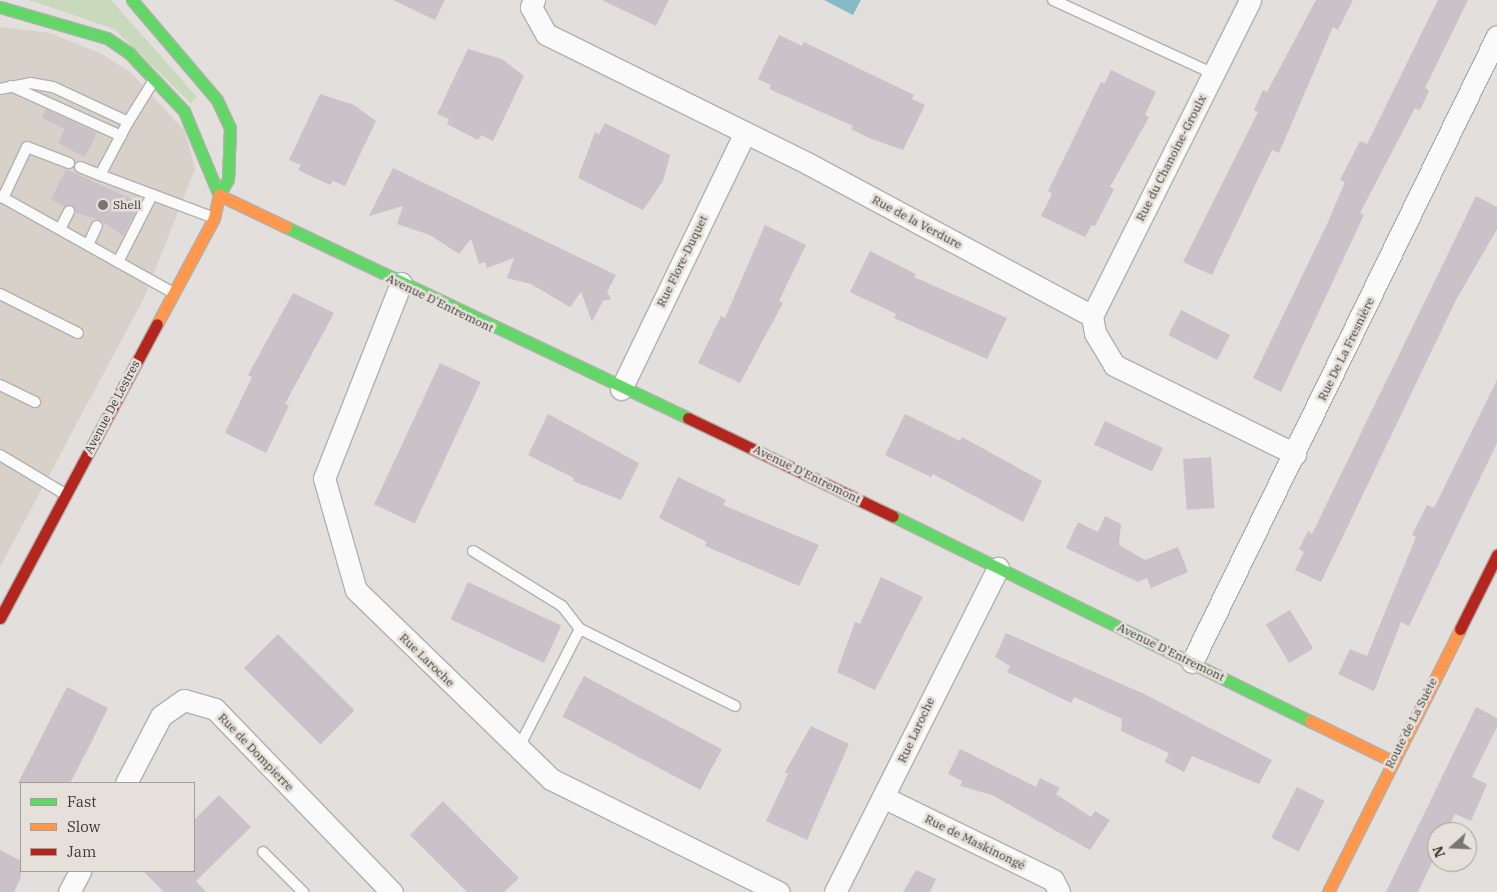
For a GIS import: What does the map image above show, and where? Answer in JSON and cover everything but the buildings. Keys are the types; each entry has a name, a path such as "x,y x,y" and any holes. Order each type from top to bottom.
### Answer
{"main road":[{"name":"Avenue De Lestres","path":"0,618 214,218 219,195 228,178 230,128 217,100 132,0"},
{"path":"0,7 107,38 154,80 184,111 219,195"},
{"name":"Avenue D'Entremont","path":"219,195 998,568 1392,761"},
{"name":"Route de La Suète","path":"1328,892 1392,761 1495,562"}],"street":[{"name":"Rue de la Verdure","path":"534,0 532,7 546,34 745,133 1092,316"},
{"name":"Rue du Chanoine-Groulx","path":"1092,316 1250,0"},
{"name":"Rue De La Fresnière","path":"1192,662 1492,59 1497,36"},
{"name":"Rue Flore-Duquet","path":"621,389 745,133"},
{"name":"Rue Laroche","path":"400,283 324,478 356,590 551,778 779,892"},
{"path":"1092,316 1095,333 1114,365 1295,454"},
{"name":"Rue Laroche","path":"835,892 885,798 998,568"},
{"name":"Rue de Dompierre","path":"127,782 161,716 184,700 216,710 392,892"},
{"name":"Rue de Maskinongé","path":"885,798 1053,880 1059,892"},
{"path":"69,892 79,872"}],"lane":[{"path":"1053,0 1214,74"},
{"path":"100,175 128,122 154,80"},
{"path":"0,88 11,86 53,86 128,122"},
{"path":"11,86 121,136"},
{"path":"69,163 27,147 2,197 173,292"},
{"path":"85,173 100,175 214,218"},
{"path":"112,192 117,182"},
{"path":"118,262 152,195"},
{"path":"60,229 69,211"},
{"path":"88,245 97,226"},
{"path":"0,294 78,333"},
{"path":"0,384 35,402"},
{"path":"0,454 66,494"},
{"path":"473,551 562,606 580,630 735,706"},
{"path":"519,747 580,630"},
{"path":"263,852 303,892"}],"shaded area":[{"path":"0,27 50,33 100,53 131,73 185,131 195,169 144,298 0,567"}],"green space":[{"path":"30,0 111,0 197,97 191,103 114,29"}],"water":[{"path":"824,0 861,0 853,15"}],"traffic: fast":[{"path":"132,0 217,100 230,128 228,179 219,195"},
{"path":"0,7 107,38 129,53 184,111 219,195"},
{"path":"286,227 688,418"},
{"path":"893,516 1310,721"}],"traffic: slow":[{"path":"157,324 214,218 219,195 286,227"},
{"path":"1328,892 1460,629"},
{"path":"1310,721 1392,761"}],"traffic: jam":[{"path":"0,618 157,324"},
{"path":"688,418 893,516"},
{"path":"1460,629 1497,555"}],"place":[{"name":"Shell","path":"103,205"}]}
